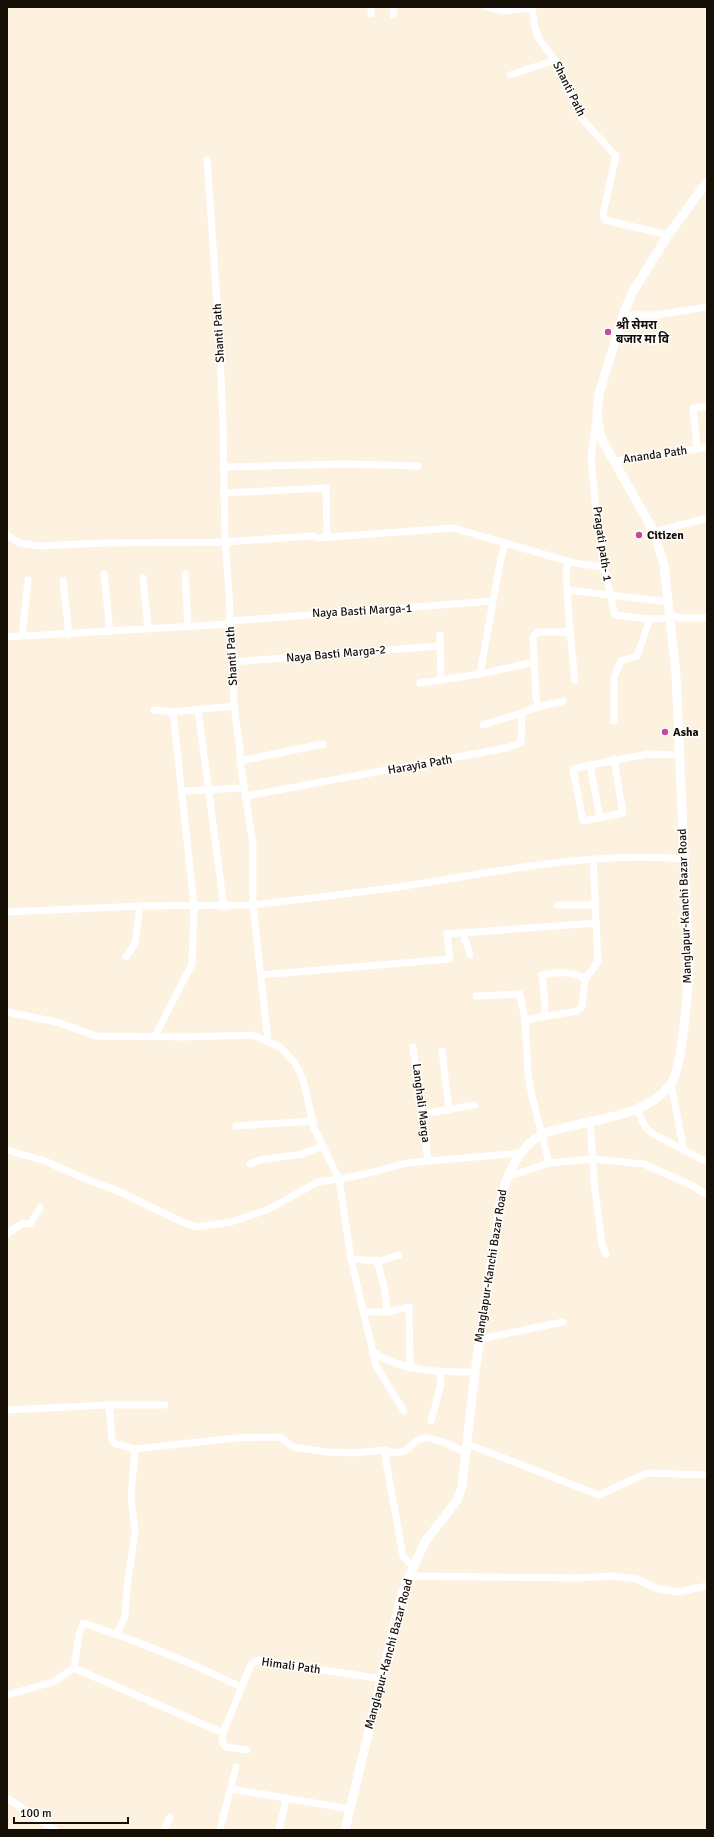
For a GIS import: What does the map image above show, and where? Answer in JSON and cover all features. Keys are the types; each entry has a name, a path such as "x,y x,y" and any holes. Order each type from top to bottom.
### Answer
{"street":[{"path":"487,7 504,11 532,7"},
{"name":"Shanti Path","path":"532,7 539,39 555,60 582,119 616,156 603,214 605,220 668,235"},
{"path":"510,75 555,60"},
{"name":"Shanti Path","path":"207,160 219,331 223,423 223,493 234,706 240,761 253,844 253,905 268,1042"},
{"name":"Manglapur-Kanchi Bazar Road","path":"346,1830 402,1593 408,1576 425,1542 458,1499 464,1479 475,1372 501,1198 507,1177 522,1153 542,1134 590,1120 637,1110 654,1100 671,1084 678,1064 688,988 689,967 678,755 676,675 669,602 664,565 654,532 601,438 597,416 599,394 622,315 632,293 668,235 707,182"},
{"path":"622,315 658,315 707,307"},
{"name":"Ananda Path","path":"697,448 693,408 707,406"},
{"name":"Pragati path- 1","path":"597,416 591,457 604,567 615,616 650,619 670,616 680,618 707,618"},
{"name":"Ananda Path","path":"613,461 649,457 707,447"},
{"path":"223,467 346,464 418,466"},
{"path":"223,493 326,488 327,537"},
{"path":"654,532 707,518"},
{"path":"7,535 19,543 39,546 104,543 225,542 312,536 318,538 453,528 582,565 604,567"},
{"path":"480,674 505,543"},
{"path":"568,561 566,574 575,680"},
{"path":"104,574 110,632"},
{"path":"185,574 188,626"},
{"path":"143,578 148,629"},
{"path":"22,636 28,580"},
{"path":"63,580 69,635"},
{"path":"568,590 669,602"},
{"name":"Naya Basti Marga-1","path":"7,637 110,632 493,601"},
{"path":"614,721 614,677 621,661 637,656 650,619"},
{"path":"539,706 536,698 533,637 537,632 570,632"},
{"path":"440,635 441,680"},
{"name":"Naya Basti Marga-2","path":"232,662 440,646"},
{"path":"420,683 480,674 534,662"},
{"path":"483,725 522,714 539,706 563,701"},
{"path":"154,710 173,712 234,706"},
{"path":"198,710 224,907"},
{"path":"155,1036 192,964 194,906 183,791 173,712"},
{"name":"Harayia Path","path":"246,796 506,748 521,743 522,714"},
{"path":"240,761 322,744"},
{"path":"614,759 623,813 583,821 572,769 614,759 648,754 678,755"},
{"path":"590,765 600,818"},
{"path":"183,791 244,788"},
{"path":"7,912 140,906 224,907 253,905 396,887 516,867 640,857 684,859"},
{"path":"525,1020 577,1011 582,1008 585,979 598,962 593,860"},
{"path":"558,904 595,905"},
{"path":"126,957 135,943 140,906"},
{"path":"261,975 450,959 447,934 597,924"},
{"path":"463,933 470,955"},
{"path":"544,1016 545,1003 542,974 556,972 579,975 585,979"},
{"path":"476,996 520,994 525,1020 528,1074 549,1163"},
{"path":"7,1012 57,1022 96,1036 155,1036 186,1038 253,1035 280,1047 294,1063 303,1079 314,1128 338,1179 351,1259 376,1366 404,1411"},
{"name":"Langhali Marga","path":"413,1047 428,1160"},
{"path":"442,1051 449,1110"},
{"path":"671,1084 684,1152"},
{"path":"422,1114 474,1105"},
{"path":"637,1110 646,1128 684,1152 707,1162"},
{"path":"236,1126 313,1120"},
{"path":"590,1120 594,1182 602,1245 606,1254"},
{"path":"250,1164 260,1160 302,1154 323,1146"},
{"path":"7,1150 45,1160 88,1180 118,1191 197,1228 231,1222 269,1209 318,1182 370,1173 406,1163 522,1153"},
{"path":"507,1177 549,1163 593,1159 644,1164 691,1185 707,1195"},
{"path":"7,1234 23,1223 30,1224 40,1208"},
{"path":"351,1259 377,1260 399,1255"},
{"path":"377,1260 385,1291 387,1312"},
{"path":"363,1312 387,1312 409,1307 410,1368"},
{"path":"480,1339 562,1322"},
{"path":"373,1352 386,1361 410,1368 440,1372 475,1372"},
{"path":"431,1421 441,1384 440,1372"},
{"path":"109,1405 112,1440 116,1444 135,1449 235,1438 280,1437 293,1447 326,1452 354,1453 384,1450 396,1453 406,1451 416,1441 426,1437 446,1442 599,1496 647,1473 707,1476"},
{"path":"7,1410 109,1405 165,1405"},
{"path":"117,1634 125,1616 127,1588 135,1532 131,1497 135,1449"},
{"path":"384,1450 403,1556 413,1567"},
{"path":"408,1576 578,1578 612,1576 637,1579 656,1588 678,1592 707,1586"},
{"path":"7,1695 53,1682 74,1668 79,1635 83,1623 117,1634 241,1687"},
{"name":"Himali Path","path":"223,1733 251,1664 258,1660 382,1679"},
{"path":"74,1668 223,1733 222,1742 226,1747 247,1750"},
{"path":"220,1830 236,1766"},
{"path":"230,1790 350,1809"},
{"path":"7,1798 55,1830"},
{"path":"279,1830 286,1799"},
{"path":"164,1830 170,1817"},
{"path":"39,1830 42,1822"}],"place":[{"name":"श्री सेमरा बजार मा वि","path":"608,332"},
{"name":"Citizen","path":"639,535"},
{"name":"Asha","path":"665,732"}]}
